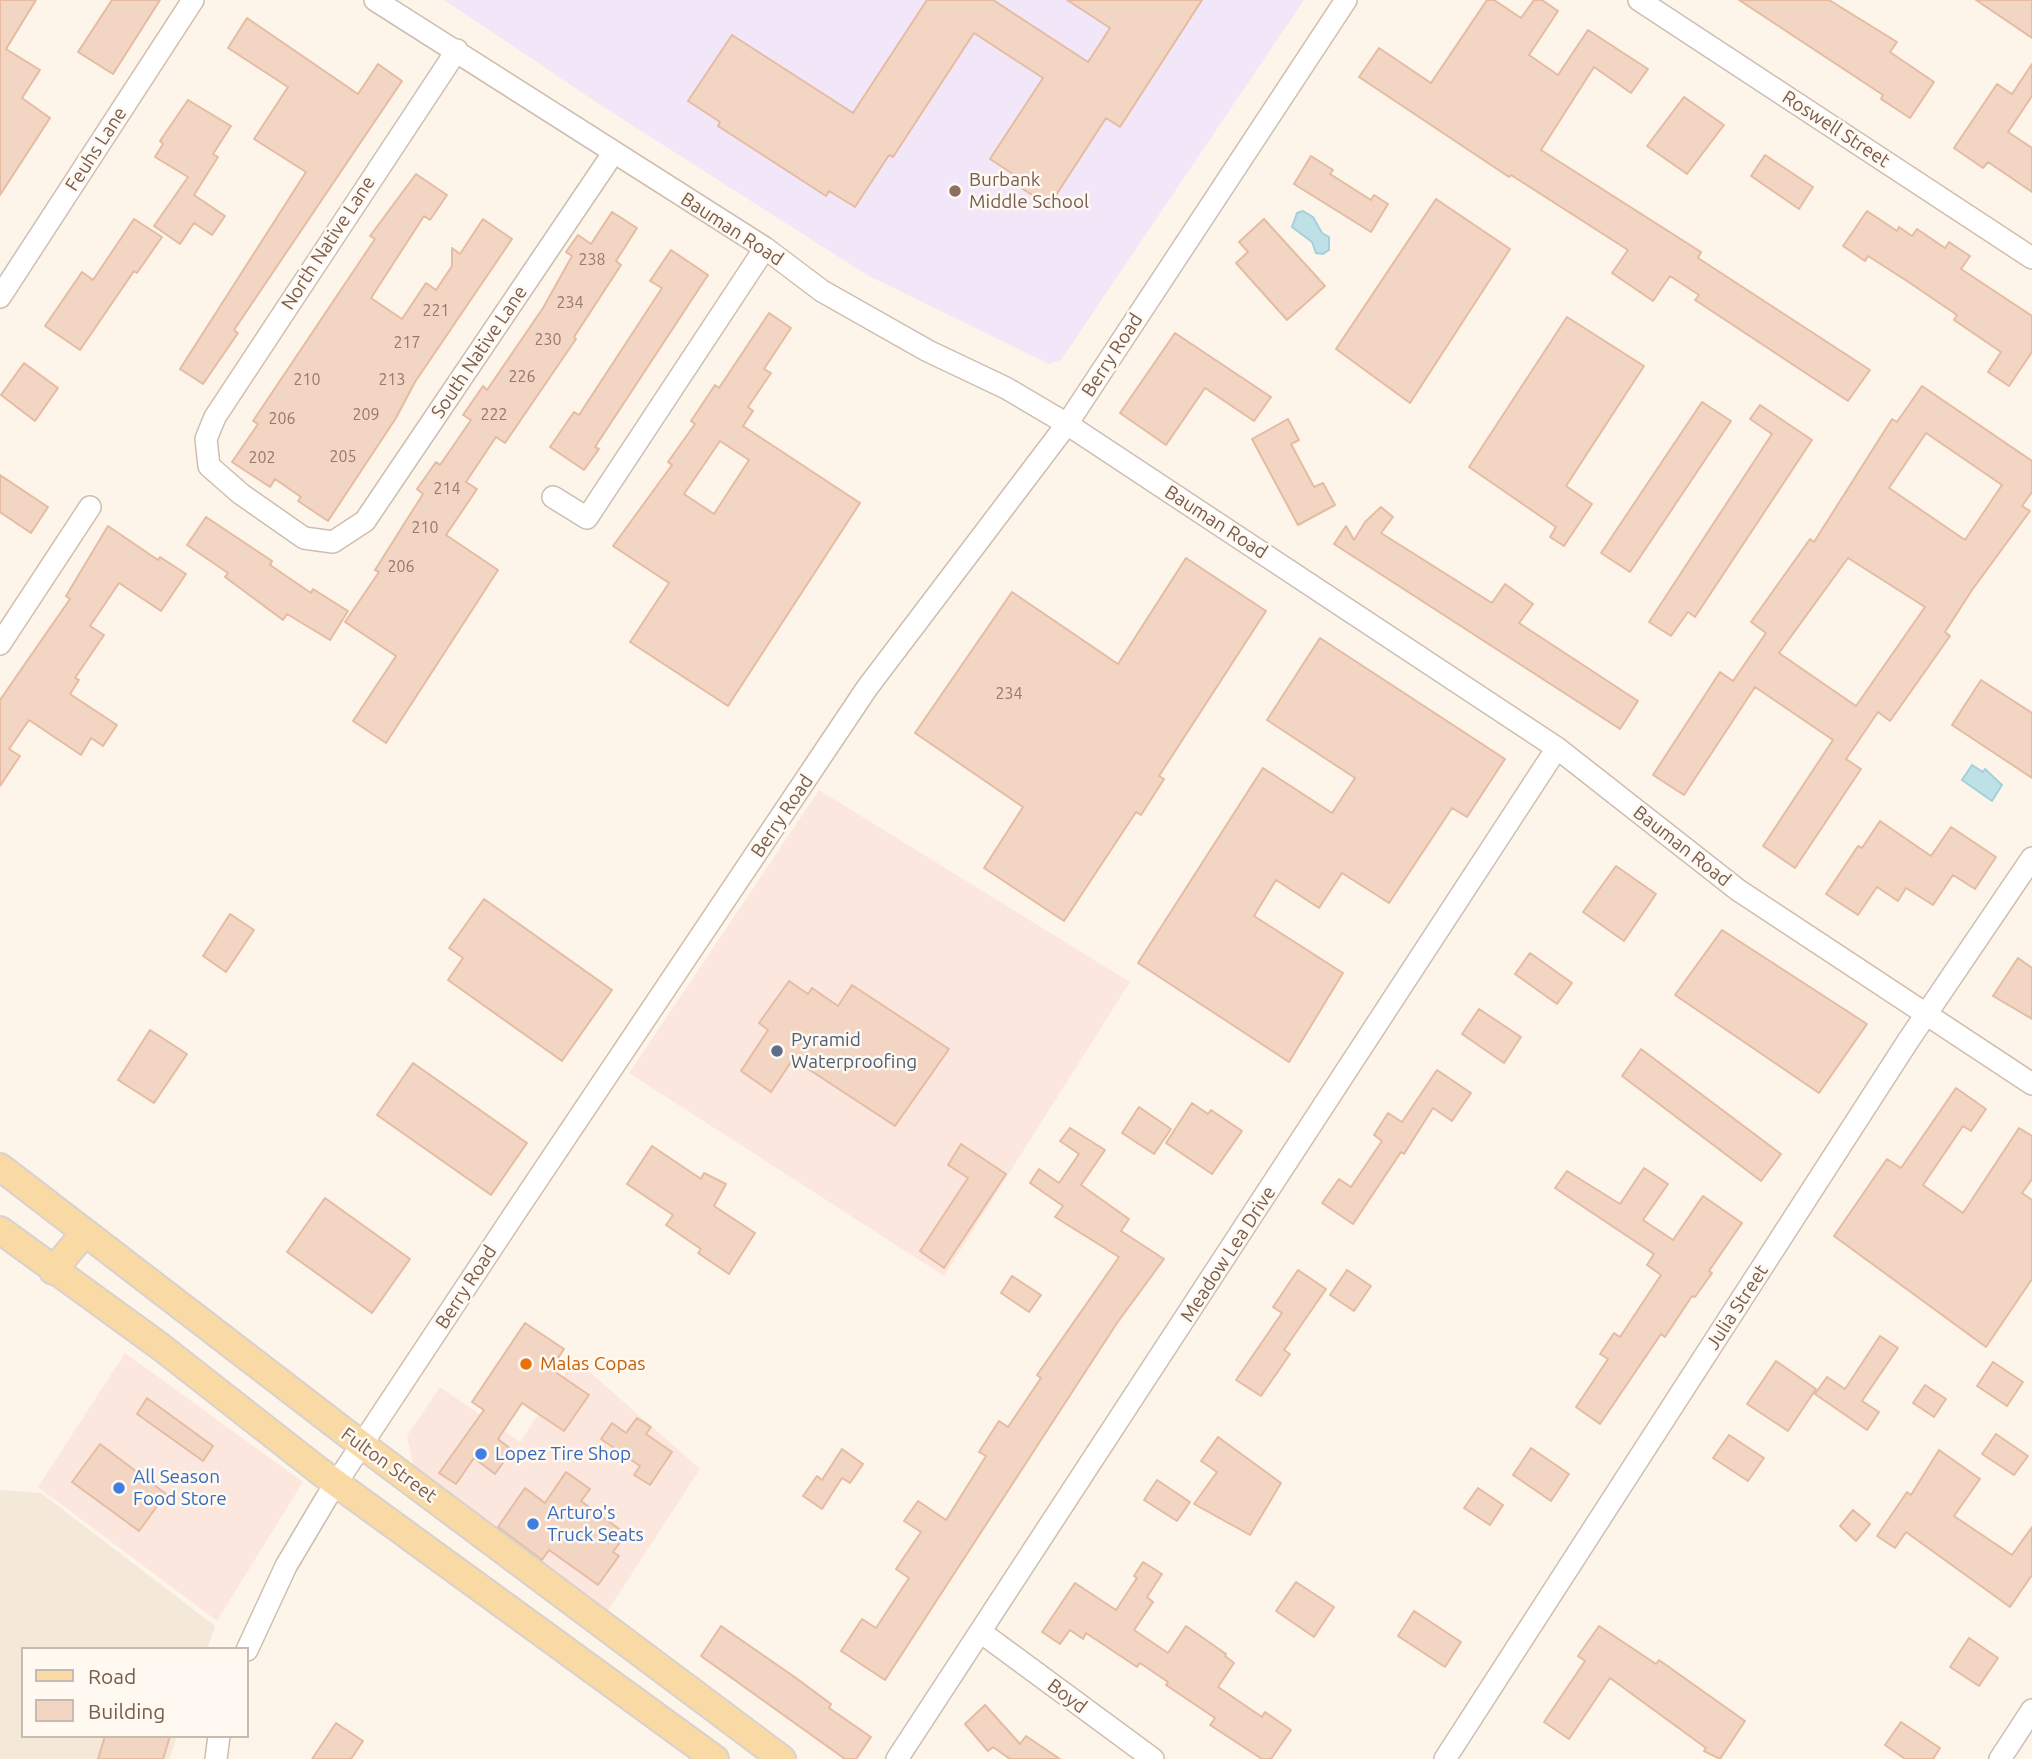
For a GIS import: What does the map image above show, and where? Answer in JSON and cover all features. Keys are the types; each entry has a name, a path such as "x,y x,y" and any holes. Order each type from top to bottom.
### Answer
{"main road":[{"name":"Fulton Street","path":"0,1167 363,1445 782,1759"},
{"path":"0,1230 161,1347 336,1483 715,1759"},
{"path":"53,1271 85,1232"}],"street":[{"name":"Feuhs Lane","path":"0,297 193,0"},
{"name":"Bauman Road","path":"375,0 765,248 822,291 928,351 1006,388 1067,424 1557,748 1738,890 2032,1084"},
{"name":"Berry Road","path":"248,1648 286,1566 336,1483 867,688 1067,424 1346,0"},
{"name":"Roswell Street","path":"1639,0 2032,258"},
{"name":"North Native Lane","path":"333,542 304,538 241,494 209,466 206,439 215,417 457,50"},
{"name":"South Native Lane","path":"333,542 365,521 614,152"},
{"path":"553,497 587,518 765,248"},
{"path":"0,644 90,507"},
{"name":"Meadow Lea Drive","path":"897,1759 982,1633 1557,748"},
{"name":"Julia Street","path":"1445,1759 1926,1015 2032,858"},
{"name":"Boyd","path":"982,1633 1153,1759"},
{"path":"2000,1759 2032,1710"},
{"path":"216,1759 219,1738"}],"shaded area":[{"name":"Burbank Middle School","path":"444,0 1304,0 1061,360 1049,364 867,275 602,106"},
{"path":"819,790 1130,982 944,1276 629,1073"},
{"path":"125,1353 303,1482 217,1621 38,1487"},
{"path":"575,1359 700,1469 607,1612 413,1464 407,1436 440,1387 520,1442"},
{"path":"0,1490 41,1493 215,1626 208,1647 21,1647 21,1738 176,1738 169,1759 0,1759"}],"water":[{"path":"1303,211 1313,217 1322,233 1329,237 1329,250 1323,254 1316,253 1312,242 1292,227 1297,213"},
{"path":"1972,765 1983,772 1985,769 2002,785 1992,801 1962,780"}],"building":[{"path":"0,0 36,0 6,49 40,70 22,98 50,118 0,195"},
{"path":"112,0 160,0 113,74 78,52"},
{"path":"927,0 993,0 1088,62 1110,28 1067,0 1202,0 1120,127 1106,118 1049,206 1012,182 1016,176 990,159 1043,78 974,33 893,157 889,155 855,207 829,191 826,196 718,126 720,122 688,101 732,35 853,113"},
{"path":"1487,0 1494,0 1521,18 1534,0 1542,0 1558,11 1529,55 1558,75 1588,30 1648,69 1631,93 1594,67 1541,150 1701,252 1698,258 1870,370 1848,401 1695,300 1699,295 1670,276 1653,301 1612,273 1628,250 1511,175 1509,177 1359,77 1379,48 1431,83"},
{"path":"1739,0 1829,0 1897,42 1890,52 1934,82 1910,118 1881,99 1883,95"},
{"path":"1976,0 2032,0 2032,38"},
{"path":"247,18 358,94 378,64 402,81 234,330 238,333 203,384 180,369 306,172 254,139 288,87 228,48"},
{"path":"2032,64 2032,96 2008,132 2032,148 2032,192 1988,162 1983,168 1954,148 1997,84 2012,94"},
{"path":"1684,97 1724,125 1687,174 1647,146"},
{"path":"188,100 231,126 213,154 218,157 194,195 225,216 212,235 194,223 180,244 154,226 188,177 155,157 163,144 160,141"},
{"path":"1765,155 1813,187 1799,209 1751,176"},
{"path":"1311,156 1333,170 1330,174 1371,200 1374,195 1388,204 1371,232 1294,184"},
{"path":"416,174 447,195 430,220 424,216 371,298 402,319 426,283 436,290 452,266 452,248 460,254 483,219 512,239 415,382 396,418 328,521 298,501 301,497 275,479 270,487 232,462 258,424 253,421 375,239 370,236"},
{"path":"1436,199 1510,249 1410,403 1336,349"},
{"path":"1867,211 1897,231 1899,227 1912,236 1917,229 1945,248 1949,242 1970,256 1961,269 2032,316 2032,352 2009,386 1988,372 2001,352 1954,320 1957,315 1907,281 1868,256 1865,261 1843,246"},
{"path":"612,212 637,228 616,261 621,265 574,337 576,339 505,443 496,437 466,482 477,489 446,535 498,570 386,743 353,721 396,656 345,622 379,572 375,570 423,494 417,489 436,462 440,465 471,420 463,415 483,386 487,390 543,308 572,256 566,252 578,235 591,244"},
{"path":"134,219 162,237 137,273 134,271 80,350 45,326 82,272 93,280"},
{"path":"1264,219 1325,286 1287,320 1236,263 1248,252 1239,242"},
{"path":"671,250 708,275 595,447 599,449 584,470 550,447 574,412 579,415 662,288 650,281"},
{"path":"769,313 791,328 764,369 771,373 748,407 753,411 743,426 860,503 728,706 630,642 669,583 613,546 672,465 668,462 695,424 691,421 715,385 719,388","holes":["720,441 749,460 714,514 684,494"]},
{"path":"1567,317 1644,366 1566,486 1592,504 1564,546 1550,537 1556,527 1469,467"},
{"path":"1175,333 1271,397 1254,421 1205,388 1166,445 1120,413"},
{"path":"24,363 58,388 35,421 1,395"},
{"path":"1922,386 2032,461 2032,492 2022,506 2030,511 1972,590 1945,632 1950,636 1890,721 1878,712 1846,759 1861,769 1795,868 1763,846 1833,740 1755,687 1684,795 1653,775 1720,672 1733,681 1766,633 1751,622 1810,539 1814,542 1892,419 1897,422","holes":["1926,433 2002,485 1965,540 1889,488","1848,558 1925,607 1856,706 1779,653"]},
{"path":"1702,402 1731,421 1630,572 1601,553"},
{"path":"1760,405 1812,440 1695,617 1688,612 1671,636 1649,622 1772,434 1750,419"},
{"path":"1288,419 1299,440 1291,444 1314,487 1323,483 1335,505 1298,525 1252,439"},
{"path":"0,475 48,507 31,533 0,512"},
{"path":"1381,507 1393,517 1381,533 1492,603 1505,584 1533,604 1519,623 1638,701 1620,729 1334,544 1346,526 1354,540 1365,522"},
{"path":"206,517 272,561 270,565 311,593 313,589 348,611 330,640 287,614 283,620 225,577 228,573 187,545"},
{"path":"108,526 158,560 160,557 186,574 161,611 119,583 90,626 104,635 75,678 79,680 70,694 117,725 103,746 91,738 81,755 29,720 9,749 20,756 0,786 0,700 70,599 66,596"},
{"path":"1186,558 1266,611 1159,776 1164,779 1141,815 1136,812 1064,921 984,868 1023,807 915,733 1012,592 1118,664"},
{"path":"1320,638 1505,759 1467,817 1452,808 1389,903 1342,873 1319,908 1276,880 1254,916 1343,973 1289,1062 1138,963 1263,768 1332,813 1355,778 1267,720"},
{"path":"1981,680 2032,713 2032,778 1952,725"},
{"path":"1880,821 1931,856 1951,827 1996,857 1975,889 1953,875 1933,905 1906,888 1898,901 1877,887 1858,915 1826,894 1858,846 1862,848"},
{"path":"1616,866 1656,894 1624,941 1583,912"},
{"path":"484,899 612,990 562,1061 448,980 463,958 449,948"},
{"path":"230,914 254,930 226,972 203,956"},
{"path":"1722,930 1867,1024 1819,1093 1675,995"},
{"path":"1530,953 1572,983 1557,1004 1515,974"},
{"path":"2018,958 2032,968 2032,1019 1993,996"},
{"path":"789,981 808,994 812,988 838,1006 852,985 949,1049 895,1126 793,1059 771,1092 741,1071 768,1030 759,1023"},
{"path":"1479,1009 1521,1037 1504,1063 1462,1034"},
{"path":"150,1030 187,1054 154,1103 118,1080"},
{"path":"1641,1049 1781,1154 1761,1181 1622,1076"},
{"path":"413,1063 527,1143 491,1195 377,1115"},
{"path":"1437,1070 1471,1093 1452,1121 1433,1108 1404,1154 1401,1152 1353,1224 1322,1203 1339,1179 1351,1187 1382,1141 1374,1135 1388,1113 1402,1122"},
{"path":"1956,1088 1986,1109 1971,1131 1963,1126 1923,1185 1963,1213 2019,1128 2032,1136 2032,1179 2022,1193 2032,1200 2032,1279 1986,1347 1834,1236 1887,1159 1901,1168"},
{"path":"1192,1103 1208,1114 1211,1110 1242,1131 1212,1174 1166,1143"},
{"path":"1139,1107 1171,1129 1154,1154 1122,1133"},
{"path":"1070,1128 1105,1150 1081,1185 1129,1219 1121,1231 1164,1259 1117,1323 885,1680 841,1651 862,1619 876,1628 909,1578 896,1569 921,1532 904,1521 918,1501 946,1520 986,1456 979,1452 999,1421 1008,1427 1041,1378 1037,1375 1119,1257 1055,1217 1063,1206 1030,1183 1039,1169 1059,1183 1079,1154 1060,1141"},
{"path":"961,1144 1006,1174 944,1268 920,1251 968,1178 948,1165"},
{"path":"652,1146 701,1179 704,1173 726,1184 714,1206 755,1233 729,1274 698,1253 701,1249 666,1225 673,1215 627,1184"},
{"path":"1644,1168 1668,1184 1643,1220 1673,1240 1703,1196 1742,1223 1709,1271 1712,1273 1695,1297 1692,1296 1665,1337 1661,1334 1600,1424 1576,1407 1608,1359 1600,1354 1614,1333 1620,1337 1661,1275 1647,1265 1654,1254 1555,1188 1567,1171 1620,1204"},
{"path":"325,1198 410,1259 372,1313 287,1252"},
{"path":"1298,1270 1326,1289 1284,1350 1290,1354 1261,1396 1236,1380 1282,1313 1273,1307"},
{"path":"1347,1270 1371,1286 1354,1311 1330,1295"},
{"path":"1012,1276 1041,1295 1029,1312 1001,1293"},
{"path":"525,1323 564,1349 551,1369 589,1395 564,1431 522,1403 498,1439 512,1450 495,1474 474,1458 456,1484 439,1473 484,1410 472,1402"},
{"path":"1880,1336 1898,1348 1862,1401 1879,1412 1867,1430 1815,1394 1827,1377 1845,1389"},
{"path":"1776,1361 1816,1389 1788,1431 1747,1404"},
{"path":"1993,1362 2023,1382 2007,1406 1977,1386"},
{"path":"1925,1385 1946,1399 1934,1417 1913,1403"},
{"path":"147,1398 213,1446 203,1461 137,1414"},
{"path":"637,1418 651,1427 646,1434 672,1452 650,1485 634,1475 640,1466 601,1439 612,1423 626,1433"},
{"path":"1996,1434 2028,1456 2014,1475 1982,1454"},
{"path":"1729,1435 1764,1458 1748,1481 1713,1458"},
{"path":"1218,1437 1281,1483 1250,1535 1194,1504 1217,1472 1201,1461"},
{"name":"All Season Food Store","path":"100,1444 166,1494 139,1531 72,1482"},
{"path":"1531,1448 1569,1474 1551,1501 1513,1475"},
{"path":"842,1449 863,1464 850,1483 842,1478 822,1509 803,1496 817,1476 822,1480"},
{"path":"1939,1450 1980,1479 1954,1516 2012,1555 2032,1527 2032,1575 2010,1607 1906,1532 1895,1548 1877,1536 1907,1492 1911,1495"},
{"path":"566,1472 590,1489 581,1501 626,1534 613,1552 619,1556 598,1585 549,1550 542,1560 498,1527 525,1488 545,1503"},
{"path":"1157,1480 1190,1502 1177,1521 1144,1500"},
{"path":"1478,1488 1503,1505 1490,1525 1464,1508"},
{"path":"1853,1510 1870,1524 1856,1541 1840,1526"},
{"path":"1143,1562 1162,1574 1147,1597 1153,1602 1134,1630 1168,1653 1186,1626 1226,1654 1234,1663 1218,1687 1262,1717 1265,1712 1291,1730 1271,1759 1262,1759 1210,1725 1215,1718 1166,1685 1168,1682 1140,1663 1137,1667 1086,1633 1083,1639 1070,1630 1060,1644 1042,1632 1075,1583 1116,1610 1137,1578 1134,1576"},
{"path":"1296,1582 1334,1607 1314,1637 1276,1611"},
{"path":"1414,1611 1461,1642 1445,1667 1398,1636"},
{"path":"721,1626 796,1678 831,1704 829,1708 871,1737 856,1759 845,1759 701,1656"},
{"path":"1599,1626 1656,1664 1659,1660 1745,1721 1720,1759 1704,1751 1706,1748 1610,1678 1569,1739 1544,1722 1585,1661 1578,1656"},
{"path":"1969,1638 1998,1658 1979,1686 1950,1667"},
{"path":"985,1705 1020,1744 1026,1736 1060,1759 1010,1759 993,1747 988,1751 965,1724"},
{"path":"1901,1722 1940,1748 1933,1759 1905,1759 1885,1745"},
{"path":"336,1723 363,1741 351,1759 312,1759"},
{"path":"104,1738 169,1738 163,1759 98,1759"}],"place":[{"name":"Burbank Middle School","path":"955,191"},
{"name":"Pyramid Waterproofing","path":"777,1051"},
{"name":"Malas Copas","path":"526,1364"},
{"name":"Lopez Tire Shop","path":"481,1454"},
{"name":"All Season Food Store","path":"119,1488"},
{"name":"Arturo's Truck Seats","path":"533,1524"}]}
